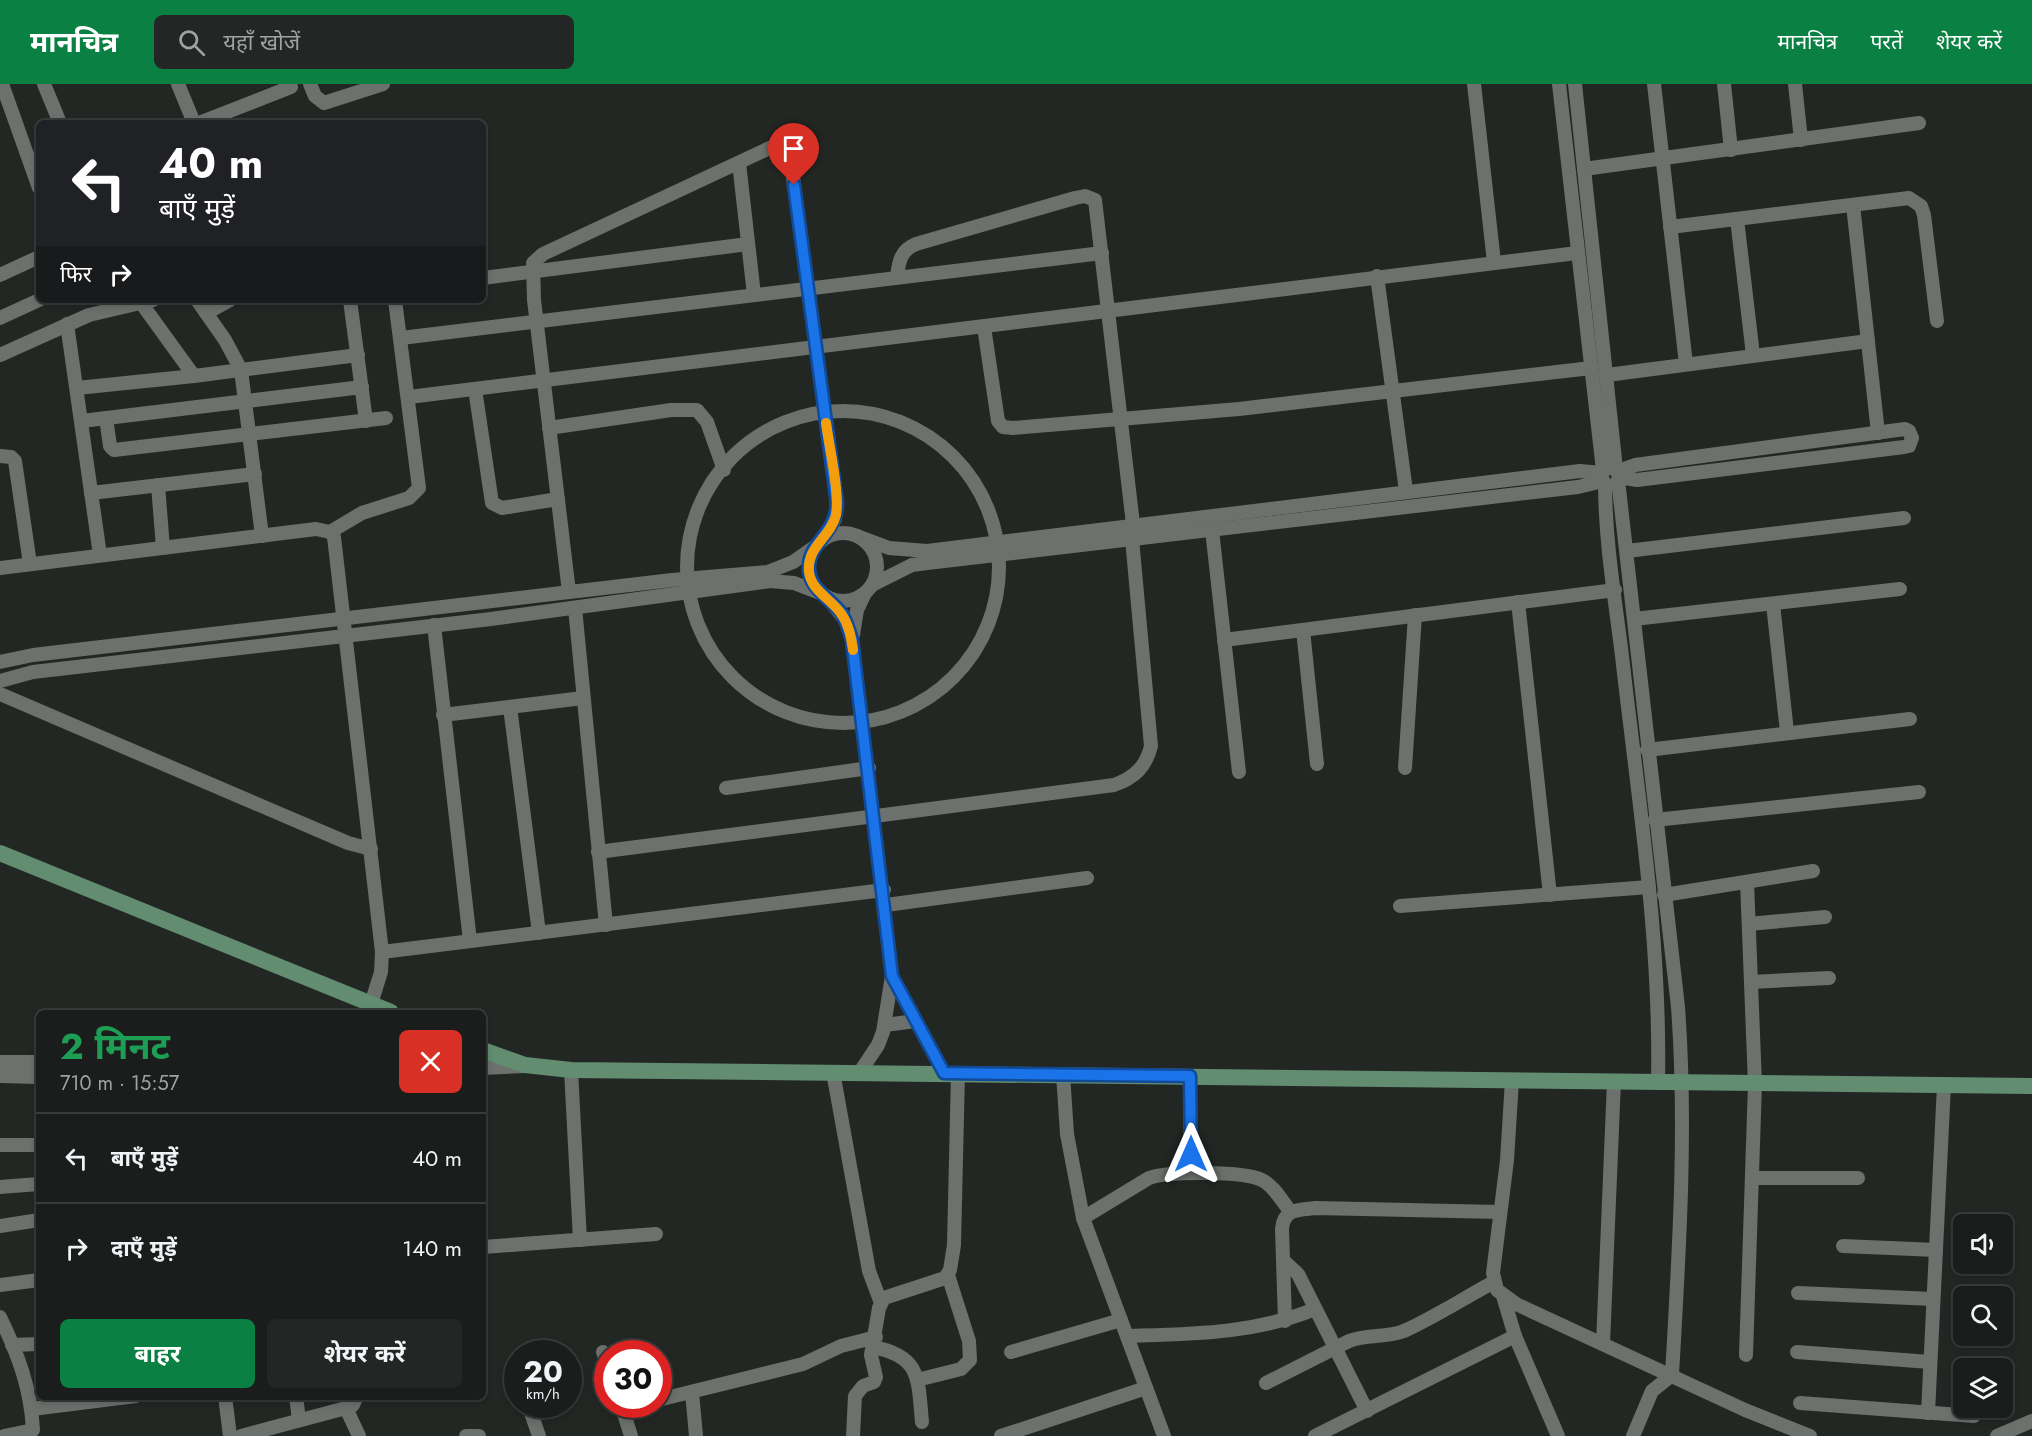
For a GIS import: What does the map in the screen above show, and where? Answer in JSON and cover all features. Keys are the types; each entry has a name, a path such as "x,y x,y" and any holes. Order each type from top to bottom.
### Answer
{"main road":[{"path":"0,853 386,1010"},
{"path":"486,1051 525,1065 571,1070 2032,1086"}],"street":[{"path":"2,84 36,180"},
{"path":"44,84 59,120"},
{"path":"178,84 193,120"},
{"path":"310,84 315,96 324,103 383,84"},
{"path":"1474,84 1494,262"},
{"path":"1559,84 1591,368 1627,551 1683,1083 1672,1375 1652,1391 1633,1436"},
{"path":"1575,84 1606,375 1615,590 1649,887 1659,1008 1658,1082"},
{"path":"1653,84 1686,364"},
{"path":"1724,84 1731,150"},
{"path":"1795,84 1801,140"},
{"path":"207,120 291,87"},
{"path":"1584,169 1919,123"},
{"path":"569,592 536,320 531,272 533,263 543,254 776,145 787,146 790,150 837,503 835,519 808,566 813,585 846,621 852,640 886,905 892,976 885,1025 878,1045 860,1072"},
{"path":"739,163 754,295"},
{"path":"897,276 903,254 908,247 1085,196 1095,200 1133,524"},
{"path":"1670,227 1909,198 1921,206 1926,225 1937,321"},
{"path":"1853,206 1878,433"},
{"path":"1737,219 1752,355"},
{"path":"486,278 748,244"},
{"path":"401,338 808,289 897,276 1102,253"},
{"path":"409,397 1577,253"},
{"path":"0,275 36,258"},
{"path":"1377,276 1406,491"},
{"path":"0,318 36,301"},
{"path":"0,355 89,315 140,303"},
{"path":"145,303 194,376"},
{"path":"199,303 225,339 241,370 247,401 262,536"},
{"path":"206,313 224,303"},
{"path":"350,303 366,420"},
{"path":"0,568 316,529 330,532 362,513 409,498 418,492 409,397 395,303"},
{"path":"67,324 100,555"},
{"path":"984,327 994,405 998,421 1003,427 1239,409 1591,368"},
{"path":"1606,375 1868,341"},
{"path":"77,388 358,355"},
{"path":"82,421 362,387"},
{"path":"475,388 492,503 502,508 558,499"},
{"path":"549,428 671,410 697,411 707,422 724,470"},
{"path":"861,411 877,414 914,428 939,444 973,478 998,548 1000,577 990,619 981,639 961,668 952,678 916,704 889,716 862,722 817,722 795,717 778,710 747,689 730,673 708,643 687,586 688,555 697,511 707,492 724,470 742,450 766,432 788,422 825,412 861,411"},
{"path":"106,418 110,446 114,450 386,418"},
{"path":"0,662 33,655 569,592 687,586 770,581 794,583 824,596 848,601 912,565 998,548 1133,524 1580,471 1611,476 1637,480 1904,447 1909,446 1912,438 1909,431 1905,429 1635,465 1611,476 1578,487 1132,538 998,548 908,551 889,548 852,535 820,542 793,562 768,572 687,586 574,608 33,672 0,681"},
{"path":"0,456 11,457 15,461 30,564"},
{"path":"91,493 255,474"},
{"path":"158,485 164,548"},
{"path":"837,503 852,535 873,552 876,574 857,610 852,640"},
{"path":"1627,551 1904,518"},
{"path":"1212,530 1239,772"},
{"path":"330,532 333,537 344,618 382,952 381,972 371,1004"},
{"path":"598,852 1114,785 1126,781 1140,771 1148,759 1151,746 1132,538"},
{"path":"1634,620 1900,589"},
{"path":"1224,640 1615,590"},
{"path":"1518,603 1550,895"},
{"path":"1773,604 1787,732"},
{"path":"574,608 606,925"},
{"path":"1405,768 1415,615"},
{"path":"434,626 470,941"},
{"path":"1303,630 1317,764"},
{"path":"0,694 341,840 371,849"},
{"path":"443,715 583,698"},
{"path":"510,707 540,933"},
{"path":"1647,750 1910,719"},
{"path":"726,788 869,768"},
{"path":"1655,820 1919,792"},
{"path":"1664,895 1813,872"},
{"path":"886,905 1087,878"},
{"path":"1746,1355 1755,1084 1747,882"},
{"path":"1400,906 1649,887"},
{"path":"382,952 884,890"},
{"path":"1749,924 1825,917"},
{"path":"892,976 915,1021 951,1073 954,1245 948,1275 969,1341 970,1360 961,1369 917,1380"},
{"path":"1751,982 1829,978"},
{"path":"885,1025 915,1021"},
{"path":"0,1063 36,1063"},
{"path":"486,1067 525,1065"},
{"path":"571,1070 580,1240"},
{"path":"833,1072 869,1271 881,1303 872,1362 876,1377 874,1382 863,1386 855,1396 853,1436"},
{"path":"1063,1074 1071,1158 1083,1218 1164,1436"},
{"path":"0,1075 36,1076"},
{"path":"1190,1076 1191,1173"},
{"path":"1512,1080 1494,1282 1503,1296 1515,1336 1553,1434"},
{"path":"1603,1344 1614,1082"},
{"path":"1928,1413 1944,1085"},
{"path":"0,1146 36,1145"},
{"path":"1083,1218 1160,1173 1256,1178 1272,1189 1290,1211"},
{"path":"1752,1178 1858,1178"},
{"path":"0,1187 36,1184"},
{"path":"1290,1211 1327,1208 1500,1212"},
{"path":"1285,1321 1283,1221 1290,1211"},
{"path":"0,1226 36,1220"},
{"path":"486,1247 656,1234"},
{"path":"1843,1246 1936,1250"},
{"path":"1283,1260 1298,1274 1367,1411"},
{"path":"881,1303 889,1295 939,1281 948,1275"},
{"path":"0,1286 36,1280"},
{"path":"1266,1383 1359,1337 1386,1336 1404,1330 1494,1282"},
{"path":"1798,1293 1933,1299"},
{"path":"1503,1296 1744,1410 1810,1436"},
{"path":"1127,1336 1227,1333 1285,1321 1315,1309"},
{"path":"0,1317 23,1368 32,1408 34,1433 4,1436"},
{"path":"1011,1352 1121,1320"},
{"path":"1315,1436 1515,1336"},
{"path":"672,1397 803,1364 841,1346 874,1342 905,1358 917,1380 922,1422"},
{"path":"12,1345 36,1344"},
{"path":"1797,1352 1930,1362"},
{"path":"1001,1436 1146,1388"},
{"path":"692,1392 696,1436"},
{"path":"32,1408 101,1400"},
{"path":"226,1400 230,1436"},
{"path":"296,1400 299,1420"},
{"path":"241,1436 281,1431 299,1420 346,1408 352,1405 355,1400"},
{"path":"1800,1403 1953,1415"},
{"path":"346,1408 358,1436"},
{"path":"533,1418 539,1436"},
{"path":"625,1418 631,1436"},
{"path":"1997,1436 2032,1421"},
{"path":"466,1436 479,1436"}],"slow traffic":[{"path":"826,423 837,503 836,512 831,527 810,556 808,566 813,585 843,615 848,625 853,650"}],"route":[{"path":"794,185 837,503 835,519 810,556 808,566 813,585 843,615 852,640 886,905 892,976 944,1073 1190,1076 1191,1154"}]}
